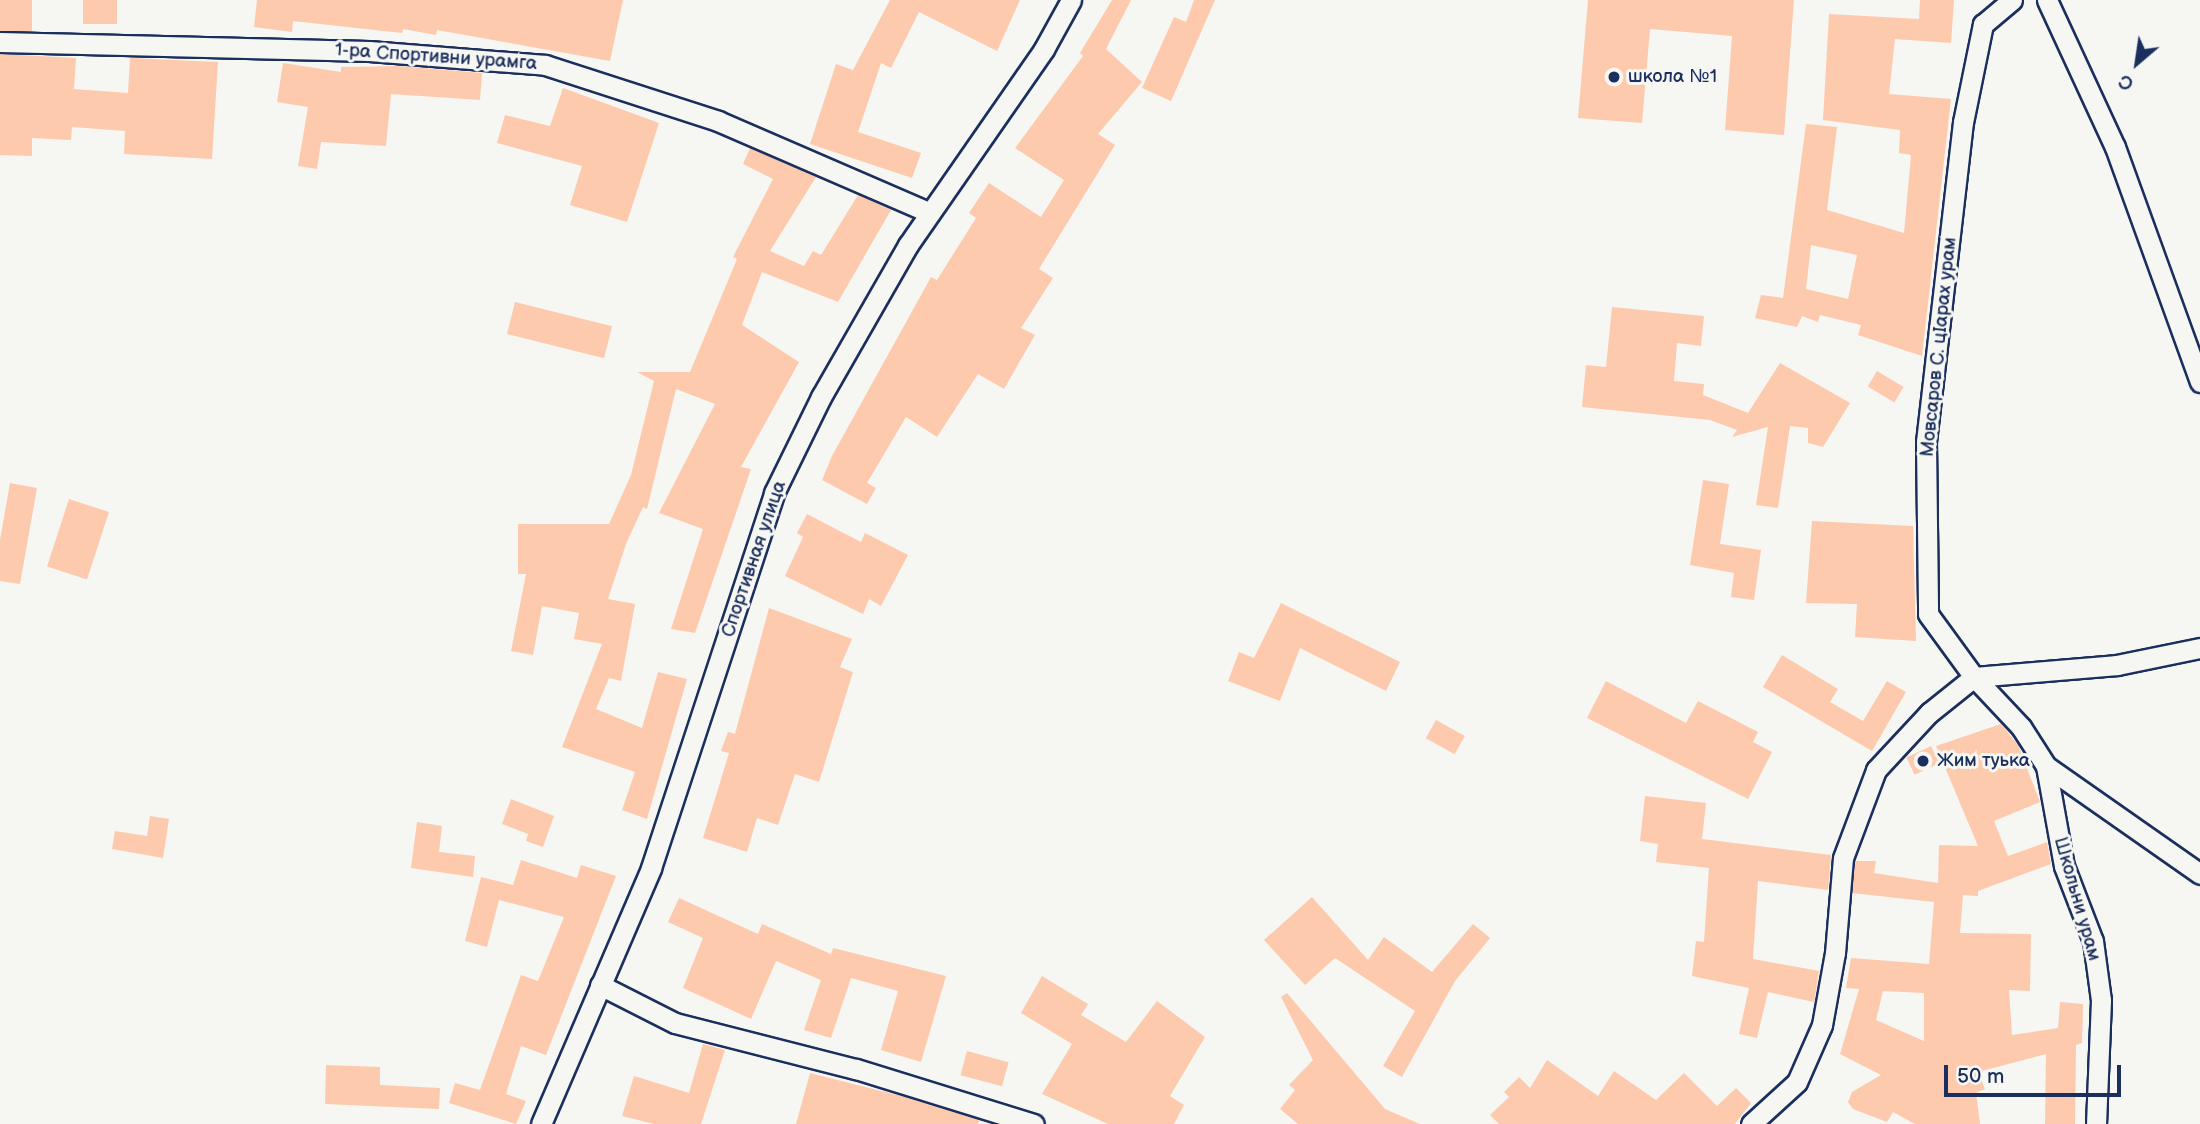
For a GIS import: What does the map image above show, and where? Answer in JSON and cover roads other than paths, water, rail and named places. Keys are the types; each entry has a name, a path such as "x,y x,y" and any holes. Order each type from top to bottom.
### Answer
{"street":[{"name":"Спортивная улица","path":"541,1124 651,868 774,493 821,397 928,212 1044,50 1071,0"},
{"name":"Мовсаров С. цIарах урам","path":"1975,677 1928,614 1926,442 1963,121 1983,24 1984,0"},
{"path":"1983,24 2012,0"},
{"path":"2047,0 2115,147 2200,382"},
{"name":"1-ра Спортивни урамга","path":"0,42 369,51 545,65 718,121 928,212"},
{"path":"1751,1124 1797,1082 1822,1025 1835,953 1843,858 1876,770 1929,713 1975,677 2117,665 2200,648"},
{"name":"Школьни урам","path":"1975,677 2021,727 2046,766 2064,866 2093,942 2101,1000 2096,1124"},
{"path":"2046,766 2200,874"},
{"path":"600,985 676,1023 856,1069 1034,1124"}],"place":[{"name":"школа №1","path":"1614,77"},
{"name":"Жим туька","path":"1923,761"}]}
